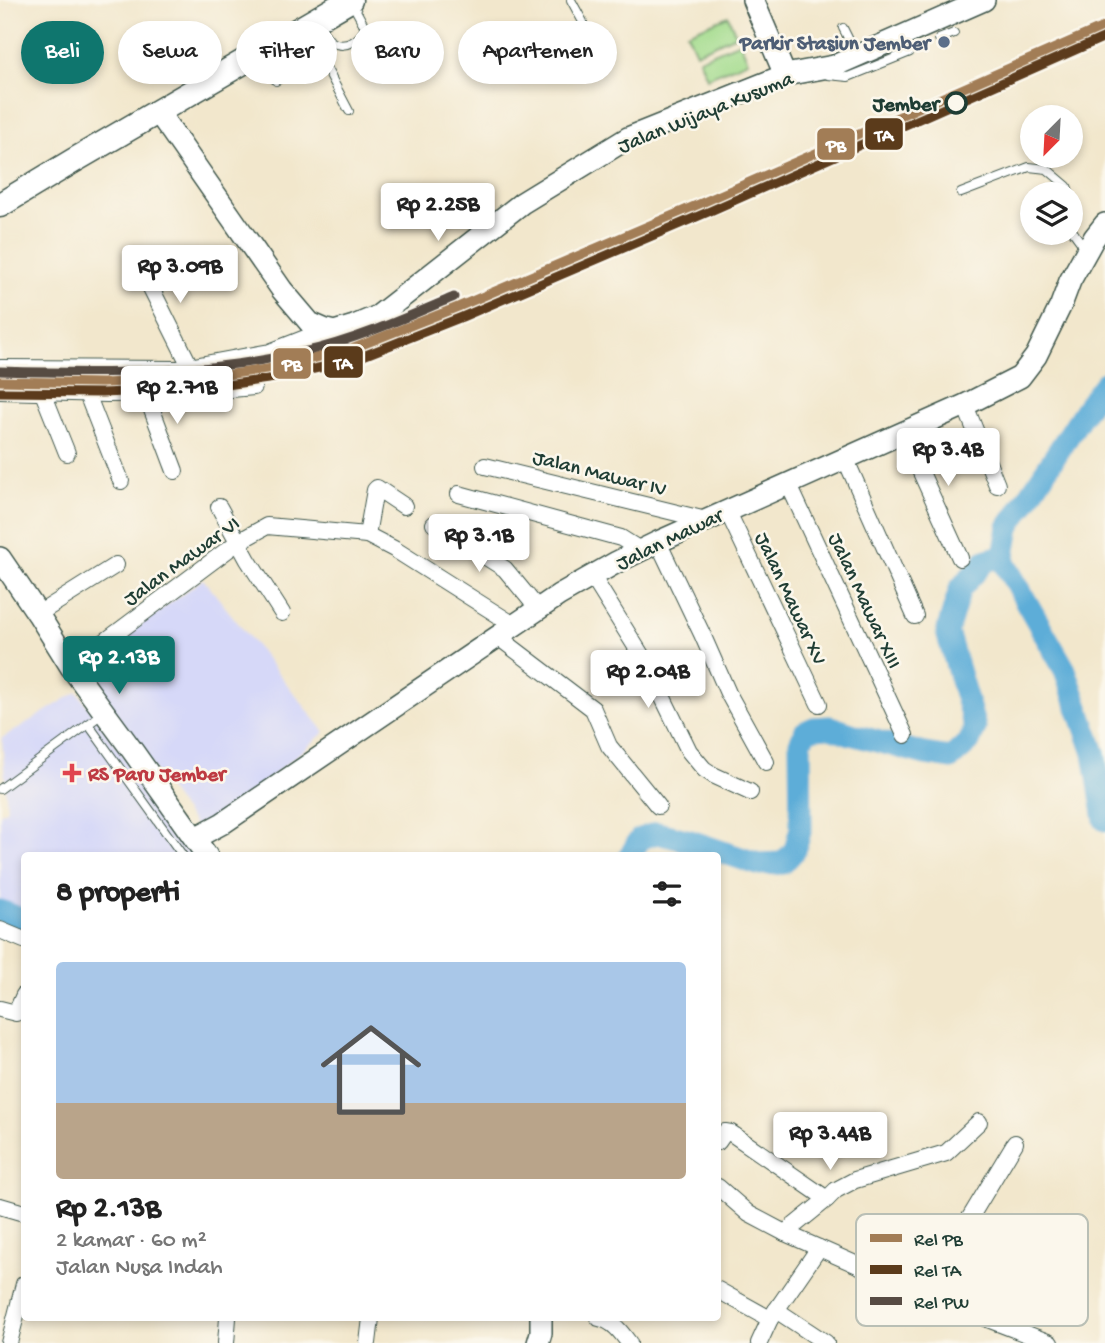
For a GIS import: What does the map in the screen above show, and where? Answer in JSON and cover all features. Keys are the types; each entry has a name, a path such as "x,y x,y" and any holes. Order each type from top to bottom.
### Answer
{"main road":[{"path":"0,205 350,0"}],"street":[{"path":"753,0 785,75"},
{"name":"Jalan Wijaya Kusuma","path":"326,330 334,331 354,326 378,316 522,203 628,138 785,75 834,66 984,0"},
{"path":"158,112 282,289 310,323 326,330"},
{"name":"Jalan Mawar","path":"195,850 223,823 538,609 592,576 649,546 965,405 1020,377 1036,356 1070,281 1105,224"},
{"path":"137,260 190,366"},
{"path":"0,368 178,369 270,352 326,330"},
{"path":"0,391 146,394 254,387"},
{"path":"43,393 67,453"},
{"path":"87,394 121,481"},
{"path":"146,394 175,471"},
{"path":"965,405 997,485"},
{"path":"903,433 960,558"},
{"path":"845,458 915,616"},
{"name":"Jalan Mawar IV","path":"485,466 706,520"},
{"name":"Jalan Mawar XIII","path":"788,483 905,735"},
{"path":"367,535 375,489 404,506"},
{"path":"458,494 649,546 702,634 728,693 766,762"},
{"path":"219,507 282,613"},
{"name":"Jalan Mawar XV","path":"727,510 819,705"},
{"path":"434,524 505,569 538,609"},
{"name":"Jalan Mawar VI","path":"71,667 238,542 267,526 367,535 448,582 593,709 609,746 659,806"},
{"path":"0,558 71,667 96,718 195,850"},
{"path":"38,614 116,565"},
{"path":"592,576 646,663 689,751 704,769 750,792"},
{"path":"0,930 21,939"},
{"path":"0,1009 16,1013 21,1002"},
{"path":"785,1233 836,1190 855,1180 946,1153 979,1122"},
{"path":"721,1138 725,1132 732,1133 827,1199"},
{"path":"972,1214 1015,1143"},
{"path":"721,1190 749,1214 856,1264"},
{"path":"0,1206 21,1212"},
{"path":"759,1343 773,1314 819,1248"},
{"path":"721,1291 773,1314 825,1343"},
{"path":"9,1343 21,1296"},
{"path":"226,1343 228,1321"},
{"path":"368,1343 372,1321"},
{"path":"538,1343 541,1321"},
{"path":"609,1321 620,1330 629,1343"},
{"path":"1006,1326 1050,1343"}],"lane":[{"path":"337,44 352,42 364,31 365,27 350,0"},
{"path":"570,0 582,21"},
{"path":"843,28 857,55"},
{"path":"939,39 954,33"},
{"path":"815,69 830,76 848,77 910,52"},
{"path":"335,84 349,111"},
{"path":"961,193 1028,167 1047,169 1062,182"},
{"path":"1083,245 1087,250"},
{"path":"0,789 96,718"}],"shaded area":[{"path":"203,579 325,732 258,788 197,829 81,669"},
{"name":"RS Paru Jember","path":"77,692 196,852 21,852 21,914 0,902 0,814 7,809 2,738"}],"green space":[{"path":"728,16 736,35 696,53 687,33"},
{"path":"740,42 748,61 707,78 699,59"}],"waterway":[{"path":"1105,383 1009,527 1003,561 1065,670 1094,753 1105,820"},
{"path":"632,852 640,839 657,833 758,864 783,863 795,850 801,828 800,743 805,732 814,728 830,727 925,754 951,758 969,742 975,728 947,632 960,589 985,561 1004,555"},
{"path":"0,911 21,919"}],"rail line":[{"name":"PB","path":"0,381 102,383 199,379 273,368 349,350 458,307 704,202 1105,26"},
{"name":"TA","path":"0,392 102,393 199,389 275,378 353,360 462,317 708,212 1105,37"},
{"name":"PW","path":"0,371 153,371 266,360 342,341 454,297"}],"place":[{"name":"Parkir Stasiun Jember","path":"944,42"},
{"name":"Jember","path":"956,103"},
{"name":"RS Paru Jember","path":"72,773"}]}
